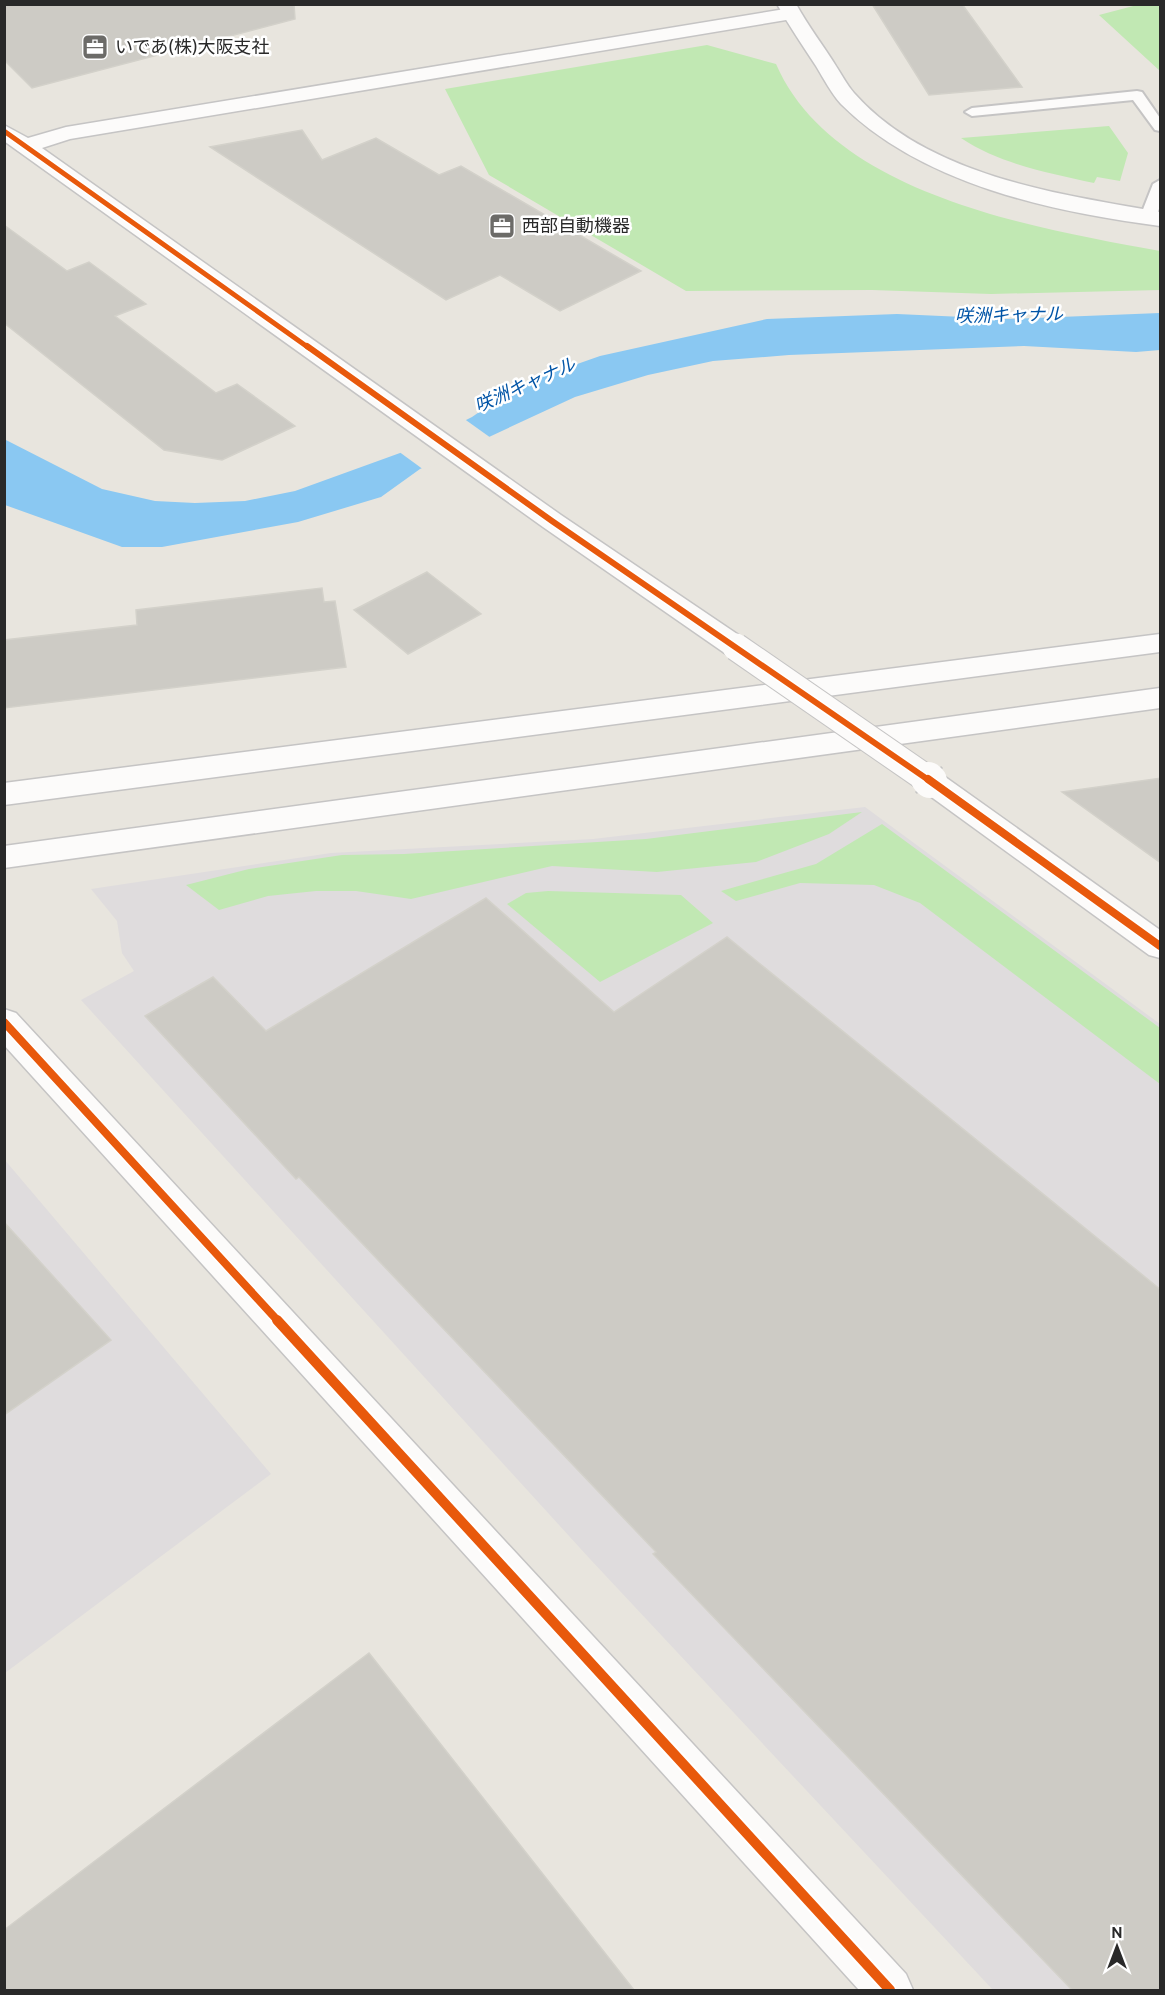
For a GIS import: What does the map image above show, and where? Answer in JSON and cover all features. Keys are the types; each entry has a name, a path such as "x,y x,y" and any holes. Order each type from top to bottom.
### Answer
{"street":[{"path":"26,146 66,133 789,9 846,98 872,122 904,144 945,165 992,183 1044,197 1154,218"},
{"path":"4,131 552,521 930,781 1161,946"},
{"path":"4,794 1161,643"},
{"path":"4,857 1161,698"},
{"path":"4,1022 890,1990"}],"lane":[{"path":"972,112 1137,95 1161,127"},
{"path":"1154,218 1161,183"}],"shaded area":[{"path":"865,807 1160,1024 1160,1990 993,1990 590,1559 81,1000 134,971 122,953 117,921 91,889 331,853 593,839"},
{"path":"4,1159 271,1474 5,1673 4,1673"}],"green space":[{"path":"1137,5 1160,5 1160,71 1099,15"},
{"path":"707,45 776,64 804,109 842,145 890,175 942,198 999,216 1055,231 1160,251 1160,290 991,294 872,290 686,291 489,175 445,89"},
{"path":"1109,126 1128,153 1120,181 1097,177 1094,183 1042,171 992,155 961,138"},
{"path":"862,812 829,834 756,862 657,872 552,866 411,899 356,891 316,891 268,896 219,910 186,885 249,869 342,855 404,854 646,839"},
{"path":"882,824 1160,1028 1160,1084 920,903 874,885 800,883 736,901 721,891 816,864"},
{"path":"548,891 681,895 713,923 600,982 507,904 526,893"}],"water":[{"name":"咲洲キャナル","path":"1160,313 1160,350 1136,352 1024,346 789,355 713,361 648,375 575,397 420,469 381,497 298,522 162,547 122,547 5,505 4,439 102,489 155,501 195,503 245,501 295,491 400,453 472,417 504,395 546,375 600,356 767,319 897,314 1008,319"}],"pier":[{"path":"463,418 491,438 424,470 398,451"}],"building":[{"name":"いであ(株)大阪支社","path":"4,4 294,4 295,19 32,88 4,60"},
{"path":"872,4 962,4 1022,87 929,95"},
{"path":"302,130 322,160 376,138 439,175 461,166 641,271 560,311 500,275 446,300 210,147"},
{"path":"4,225 67,271 89,262 146,304 115,316 216,393 237,384 295,426 222,460 164,450 4,323"},
{"path":"427,572 481,614 408,654 354,610"},
{"path":"322,588 324,602 335,601 346,667 4,708 4,640 137,625 136,610"},
{"path":"1161,778 1161,863 1062,792"},
{"path":"486,898 614,1012 727,937 1161,1290 1161,1990 1072,1990 653,1554 656,1552 299,1177 296,1179 145,1016 213,977 266,1031"},
{"path":"4,1222 111,1340 4,1415"},
{"path":"369,1653 634,1990 4,1990 4,1930"}],"cycle path":[{"path":"4,131 552,521 930,781 1160,946"},
{"path":"4,1022 890,1990"}],"place":[{"name":"いであ(株)大阪支社","path":"95,47"},
{"name":"西部自動機器","path":"502,226"}]}
